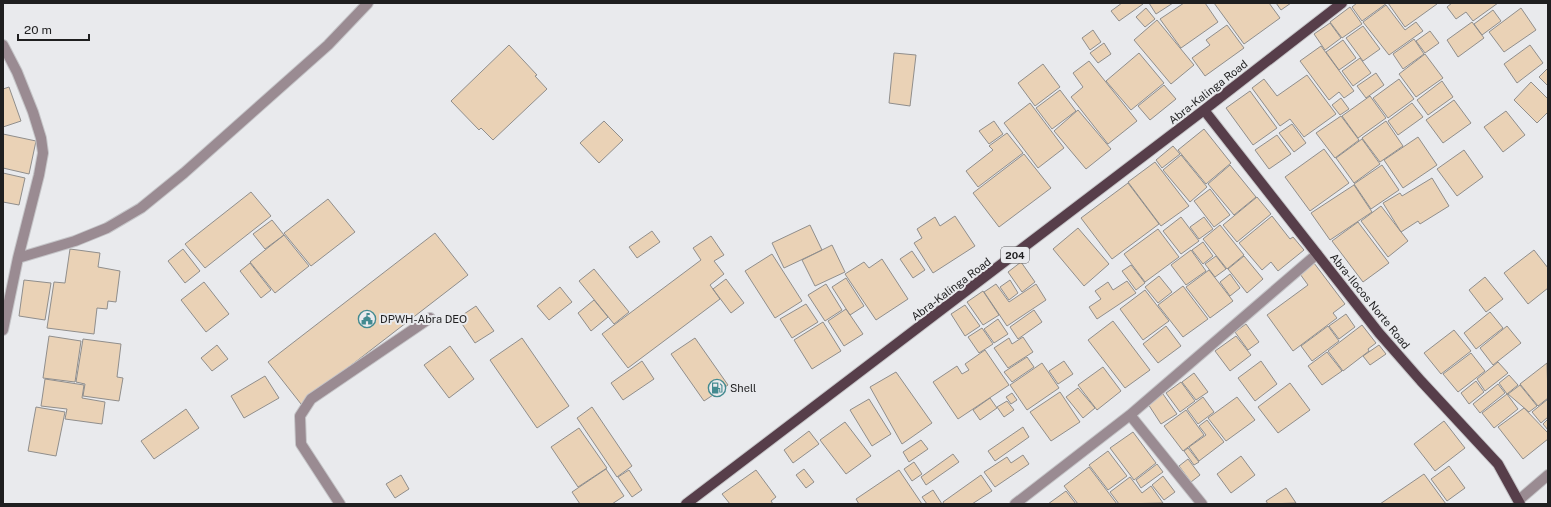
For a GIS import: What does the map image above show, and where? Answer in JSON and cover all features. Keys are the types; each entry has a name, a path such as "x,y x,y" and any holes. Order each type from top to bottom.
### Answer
{"main road":[{"name":"Abra-Kalinga Road","path":"686,504 1204,110 1342,3"},
{"name":"Abra-Ilocos Norte Road","path":"1204,110 1379,333 1498,464 1519,502"}],"street":[{"path":"18,258 75,241 107,228 141,208 184,173 328,45 364,9 368,3"},
{"path":"3,45 17,72 33,112 41,138 43,153 39,175 18,258 3,330"},
{"path":"1015,504 1130,415 1317,254"},
{"path":"340,504 301,444 300,416 311,400 430,318"},
{"path":"1130,415 1202,504"},
{"path":"1519,502 1548,475"}],"building":[{"path":"1122,3 1143,4 1119,21 1111,11"},
{"path":"1149,3 1173,3 1156,14"},
{"path":"1184,3 1205,3 1218,22 1181,48 1160,19"},
{"path":"1214,3 1269,3 1280,18 1244,44"},
{"path":"1276,3 1291,3 1281,10"},
{"path":"1357,3 1387,3 1362,21 1352,7"},
{"path":"1388,3 1436,3 1437,4 1405,27"},
{"path":"1452,3 1498,3 1473,21 1466,12 1456,19 1447,7"},
{"path":"1386,5 1405,30 1416,22 1423,31 1389,55 1363,22"},
{"path":"1350,7 1362,24 1342,38 1330,22"},
{"path":"1146,8 1155,19 1145,27 1136,17"},
{"path":"1521,8 1536,30 1504,52 1489,32"},
{"path":"1493,10 1501,21 1482,35 1474,24"},
{"path":"1157,20 1194,65 1171,84 1134,40"},
{"path":"1472,22 1484,38 1458,57 1447,40"},
{"path":"1330,23 1341,38 1325,50 1314,34"},
{"path":"1227,25 1244,48 1205,76 1192,58 1210,45 1206,40"},
{"path":"1363,26 1380,49 1363,61 1346,38"},
{"path":"1093,30 1101,42 1090,50 1082,38"},
{"path":"1430,31 1439,43 1425,53 1416,41"},
{"path":"1414,39 1424,54 1403,69 1393,54"},
{"path":"1343,40 1356,58 1339,70 1326,52"},
{"path":"1104,43 1111,54 1098,63 1090,53"},
{"path":"509,45 537,75 535,76 547,89 493,140 481,128 479,130 451,101"},
{"path":"1530,45 1543,63 1517,83 1504,64"},
{"path":"1321,46 1354,91 1344,98 1339,92 1329,100 1300,61"},
{"path":"894,53 916,55 910,106 889,103"},
{"path":"1139,53 1164,83 1131,110 1106,81"},
{"path":"1425,54 1443,78 1416,97 1399,74"},
{"path":"1360,58 1371,73 1353,86 1342,71"},
{"path":"1089,61 1137,121 1108,144 1071,97 1083,87 1073,73"},
{"path":"1043,64 1060,87 1035,106 1018,83"},
{"path":"1548,68 1548,86 1539,77"},
{"path":"1376,73 1384,85 1366,98 1357,86"},
{"path":"1307,75 1336,114 1304,137 1290,119 1280,126 1252,88 1264,79 1277,96"},
{"path":"1399,79 1414,99 1388,118 1373,98"},
{"path":"1442,81 1453,97 1428,115 1417,100"},
{"path":"1531,82 1548,99 1548,112 1537,123 1514,100"},
{"path":"1164,85 1176,99 1150,120 1138,106"},
{"path":"9,87 21,121 3,127 3,89"},
{"path":"1060,90 1076,111 1052,129 1036,108"},
{"path":"1250,91 1277,128 1253,145 1226,108"},
{"path":"1370,96 1386,118 1358,138 1342,116"},
{"path":"1341,98 1349,109 1340,115 1332,105"},
{"path":"1454,100 1471,123 1443,143 1426,120"},
{"path":"1030,103 1064,148 1038,168 1004,123"},
{"path":"1412,103 1423,117 1398,135 1388,121"},
{"path":"1078,110 1111,149 1086,169 1054,131"},
{"path":"1506,111 1525,135 1503,152 1484,127"},
{"path":"1341,116 1359,140 1335,158 1316,133"},
{"path":"604,121 623,140 599,163 580,143"},
{"path":"994,121 1003,134 989,144 979,131"},
{"path":"1386,121 1403,146 1380,162 1362,138"},
{"path":"1292,124 1306,143 1294,152 1279,133"},
{"path":"1204,129 1231,163 1206,184 1178,150"},
{"path":"1007,133 1023,153 978,187 966,171 993,150 989,146"},
{"path":"3,134 36,141 29,174 3,168"},
{"path":"1277,135 1291,154 1269,169 1255,150"},
{"path":"1418,137 1437,165 1403,188 1384,160"},
{"path":"1362,139 1380,164 1354,183 1336,158"},
{"path":"1173,146 1180,154 1162,168 1156,160"},
{"path":"1324,149 1349,183 1310,211 1285,177"},
{"path":"1464,150 1483,177 1457,196 1437,169"},
{"path":"1024,154 1051,188 999,227 973,193"},
{"path":"1181,155 1207,187 1190,202 1163,170"},
{"path":"1155,162 1189,206 1161,226 1128,182"},
{"path":"1230,165 1256,197 1234,215 1208,184"},
{"path":"1382,165 1399,190 1371,209 1354,184"},
{"path":"3,173 25,178 19,205 3,202"},
{"path":"1432,178 1449,206 1420,224 1418,221 1401,232 1383,203 1400,193 1402,196"},
{"path":"1128,183 1159,224 1112,259 1081,218"},
{"path":"1354,185 1372,212 1330,240 1311,213"},
{"path":"1210,189 1230,215 1214,227 1194,201"},
{"path":"251,192 271,216 205,268 185,244"},
{"path":"1257,197 1271,214 1237,242 1223,225"},
{"path":"328,199 355,232 311,266 284,233"},
{"path":"1381,206 1408,241 1388,257 1361,221"},
{"path":"955,216 975,246 933,273 914,243 922,238 917,229 935,217 940,226"},
{"path":"1272,216 1290,239 1293,237 1304,250 1278,271 1271,262 1262,270 1239,243"},
{"path":"1181,217 1199,241 1181,254 1163,231"},
{"path":"1204,217 1213,229 1199,239 1190,227"},
{"path":"272,220 284,235 265,249 253,234"},
{"path":"1358,222 1389,263 1363,282 1332,241"},
{"path":"810,225 822,250 784,268 772,243"},
{"path":"1220,225 1244,255 1227,269 1203,239"},
{"path":"1078,228 1109,264 1084,286 1053,249"},
{"path":"1158,229 1179,257 1145,282 1124,254"},
{"path":"652,231 660,242 637,258 629,247"},
{"path":"435,233 468,275 301,404 268,362"},
{"path":"284,235 309,266 275,293 250,262"},
{"path":"711,236 724,255 714,261 724,274 710,285 720,299 628,368 602,334 701,260 693,248"},
{"path":"1203,242 1213,256 1203,264 1192,250"},
{"path":"832,245 845,272 815,286 802,260"},
{"path":"70,249 100,253 98,267 120,271 116,302 108,301 107,309 97,308 94,334 47,328 54,282 65,283"},
{"path":"183,249 200,271 185,283 168,261"},
{"path":"1191,250 1206,271 1186,285 1171,265"},
{"path":"1534,250 1548,268 1548,288 1528,304 1504,273"},
{"path":"912,251 925,270 913,278 900,259"},
{"path":"772,254 802,301 775,318 745,271"},
{"path":"1216,256 1226,269 1215,277 1205,264"},
{"path":"1244,256 1263,279 1247,293 1228,269"},
{"path":"882,259 908,299 876,320 845,274 864,262 869,268"},
{"path":"1021,262 1035,282 1022,292 1008,272"},
{"path":"250,263 271,290 261,298 240,271"},
{"path":"1314,263 1345,304 1333,313 1337,318 1293,351 1267,315 1308,285 1300,274"},
{"path":"1131,265 1145,283 1136,290 1122,271"},
{"path":"594,269 629,312 614,324 579,281"},
{"path":"1209,270 1233,301 1210,318 1186,287"},
{"path":"1230,274 1240,288 1230,296 1220,282"},
{"path":"1159,276 1172,292 1158,303 1145,287"},
{"path":"1485,277 1503,299 1486,312 1469,290"},
{"path":"846,278 864,306 850,315 832,287"},
{"path":"726,279 744,303 731,313 713,289"},
{"path":"24,280 51,283 45,320 19,316"},
{"path":"1010,280 1018,293 1009,300 1000,287"},
{"path":"1127,281 1136,293 1097,319 1089,307 1101,299 1095,291 1108,282 1113,290"},
{"path":"204,282 229,314 206,332 181,300"},
{"path":"826,284 842,310 825,321 808,295"},
{"path":"996,284 1009,302 1036,284 1046,300 1007,326 984,292"},
{"path":"1183,286 1208,319 1183,337 1158,305"},
{"path":"560,287 572,302 549,320 537,306"},
{"path":"1145,290 1169,321 1143,340 1120,309"},
{"path":"983,291 999,315 983,325 967,302"},
{"path":"594,300 608,317 591,331 578,313"},
{"path":"806,304 818,322 792,338 780,319"},
{"path":"965,305 980,326 965,336 951,314"},
{"path":"476,306 494,331 475,343 458,318"},
{"path":"846,309 863,334 844,346 828,321"},
{"path":"1034,310 1042,322 1018,339 1010,327"},
{"path":"1490,312 1503,328 1476,349 1464,333"},
{"path":"1346,314 1355,327 1339,339 1329,326"},
{"path":"998,319 1008,334 994,343 984,329"},
{"path":"1113,321 1150,370 1125,388 1088,340"},
{"path":"823,322 841,351 812,369 794,340"},
{"path":"1246,324 1259,342 1248,350 1235,332"},
{"path":"1362,325 1376,343 1368,349 1369,351 1343,371 1328,351"},
{"path":"1166,326 1181,346 1158,363 1143,344"},
{"path":"1328,326 1339,341 1312,361 1301,346"},
{"path":"1507,326 1521,343 1493,365 1480,348"},
{"path":"982,328 993,344 979,353 968,337"},
{"path":"1454,330 1471,351 1441,374 1424,353"},
{"path":"49,336 81,341 75,382 43,378"},
{"path":"1236,336 1251,355 1230,371 1215,351"},
{"path":"1023,337 1033,352 1008,368 994,348 1009,338 1012,344"},
{"path":"522,338 569,406 537,428 490,360"},
{"path":"695,338 728,385 704,401 671,354"},
{"path":"83,339 121,344 117,377 123,378 119,401 83,396 85,384 76,382"},
{"path":"217,345 228,359 212,371 201,358"},
{"path":"1379,345 1386,354 1370,365 1363,356"},
{"path":"450,346 474,379 449,398 424,365"},
{"path":"985,350 1009,385 958,419 933,382 957,366 962,374 969,370 965,364"},
{"path":"1327,352 1342,371 1322,385 1308,366"},
{"path":"1471,353 1485,371 1458,392 1443,374"},
{"path":"1027,357 1034,367 1012,382 1004,372"},
{"path":"642,361 654,379 623,400 611,383"},
{"path":"1064,361 1073,374 1058,384 1049,371"},
{"path":"1261,361 1277,384 1255,401 1238,378"},
{"path":"1498,362 1508,373 1485,391 1477,379"},
{"path":"1042,363 1059,388 1027,410 1010,385"},
{"path":"1547,363 1548,398 1538,406 1520,384"},
{"path":"1103,367 1121,391 1097,410 1078,385"},
{"path":"896,372 932,423 902,444 870,387"},
{"path":"1194,373 1208,392 1196,400 1182,382"},
{"path":"1509,375 1518,385 1507,394 1499,383"},
{"path":"265,376 279,398 244,418 231,396"},
{"path":"45,379 84,385 82,398 105,402 102,424 65,419 67,409 41,406"},
{"path":"1476,381 1484,392 1469,404 1461,393"},
{"path":"1181,382 1195,401 1180,412 1166,393"},
{"path":"1290,383 1310,410 1278,433 1258,407"},
{"path":"1498,384 1505,393 1480,413 1473,404"},
{"path":"1520,385 1537,406 1529,412 1508,394"},
{"path":"1078,388 1095,408 1083,418 1066,397"},
{"path":"1060,392 1080,422 1051,441 1030,412"},
{"path":"1012,393 1017,400 1011,404 1006,397"},
{"path":"1163,394 1177,414 1161,424 1148,404"},
{"path":"1507,394 1518,409 1494,428 1482,413"},
{"path":"1203,397 1214,412 1198,424 1187,409"},
{"path":"1237,397 1255,420 1226,441 1208,418"},
{"path":"990,398 997,408 980,420 973,410"},
{"path":"869,399 891,434 872,446 850,410"},
{"path":"1548,399 1548,417 1541,423 1532,412"},
{"path":"1007,401 1014,410 1004,417 997,407"},
{"path":"36,407 65,412 56,456 28,451"},
{"path":"592,407 632,466 617,477 577,418"},
{"path":"1524,408 1548,433 1548,439 1523,459 1498,427"},
{"path":"186,409 199,428 154,459 141,441"},
{"path":"1186,410 1204,435 1183,451 1164,426"},
{"path":"1548,419 1548,430 1543,424"},
{"path":"1207,420 1224,442 1199,461 1189,447 1206,435 1199,426"},
{"path":"1444,421 1465,448 1435,471 1414,444"},
{"path":"845,422 871,456 846,474 820,440"},
{"path":"1023,427 1029,437 995,461 988,451"},
{"path":"579,428 607,468 578,487 551,447"},
{"path":"809,431 819,444 793,463 784,450"},
{"path":"1133,432 1156,463 1134,480 1110,448"},
{"path":"921,440 928,449 909,462 903,452"},
{"path":"1188,448 1199,462 1194,465 1184,451"},
{"path":"1108,451 1127,476 1108,490 1089,465"},
{"path":"953,454 959,462 926,485 921,477"},
{"path":"1023,455 1029,464 995,487 984,472 1007,457 1011,463"},
{"path":"1241,456 1255,475 1231,493 1217,474"},
{"path":"1188,459 1200,475 1191,482 1179,466"},
{"path":"914,462 922,474 912,481 904,469"},
{"path":"1157,464 1163,472 1141,488 1136,480"},
{"path":"1449,466 1465,488 1447,501 1431,479"},
{"path":"1089,467 1117,504 1078,504 1064,486"},
{"path":"606,469 624,496 612,504 580,504 572,492"},
{"path":"804,469 814,482 806,488 796,475"},
{"path":"629,470 642,490 632,497 618,477"},
{"path":"756,470 776,497 771,501 773,504 730,504 722,494"},
{"path":"899,470 922,504 859,504 856,499"},
{"path":"1424,474 1446,504 1380,504"},
{"path":"401,475 409,489 395,498 386,484"},
{"path":"981,475 992,491 972,504 944,504 943,502"},
{"path":"1163,476 1175,492 1164,500 1152,485"},
{"path":"1130,477 1142,493 1151,486 1163,503 1119,504 1110,492"},
{"path":"1286,488 1296,503 1268,504 1266,501"},
{"path":"933,490 942,504 927,504 922,497"},
{"path":"1066,491 1076,504 1048,504"}],"place":[{"name":"DPWH-Abra DEO","path":"367,319"},
{"name":"Shell","path":"717,388"}]}
